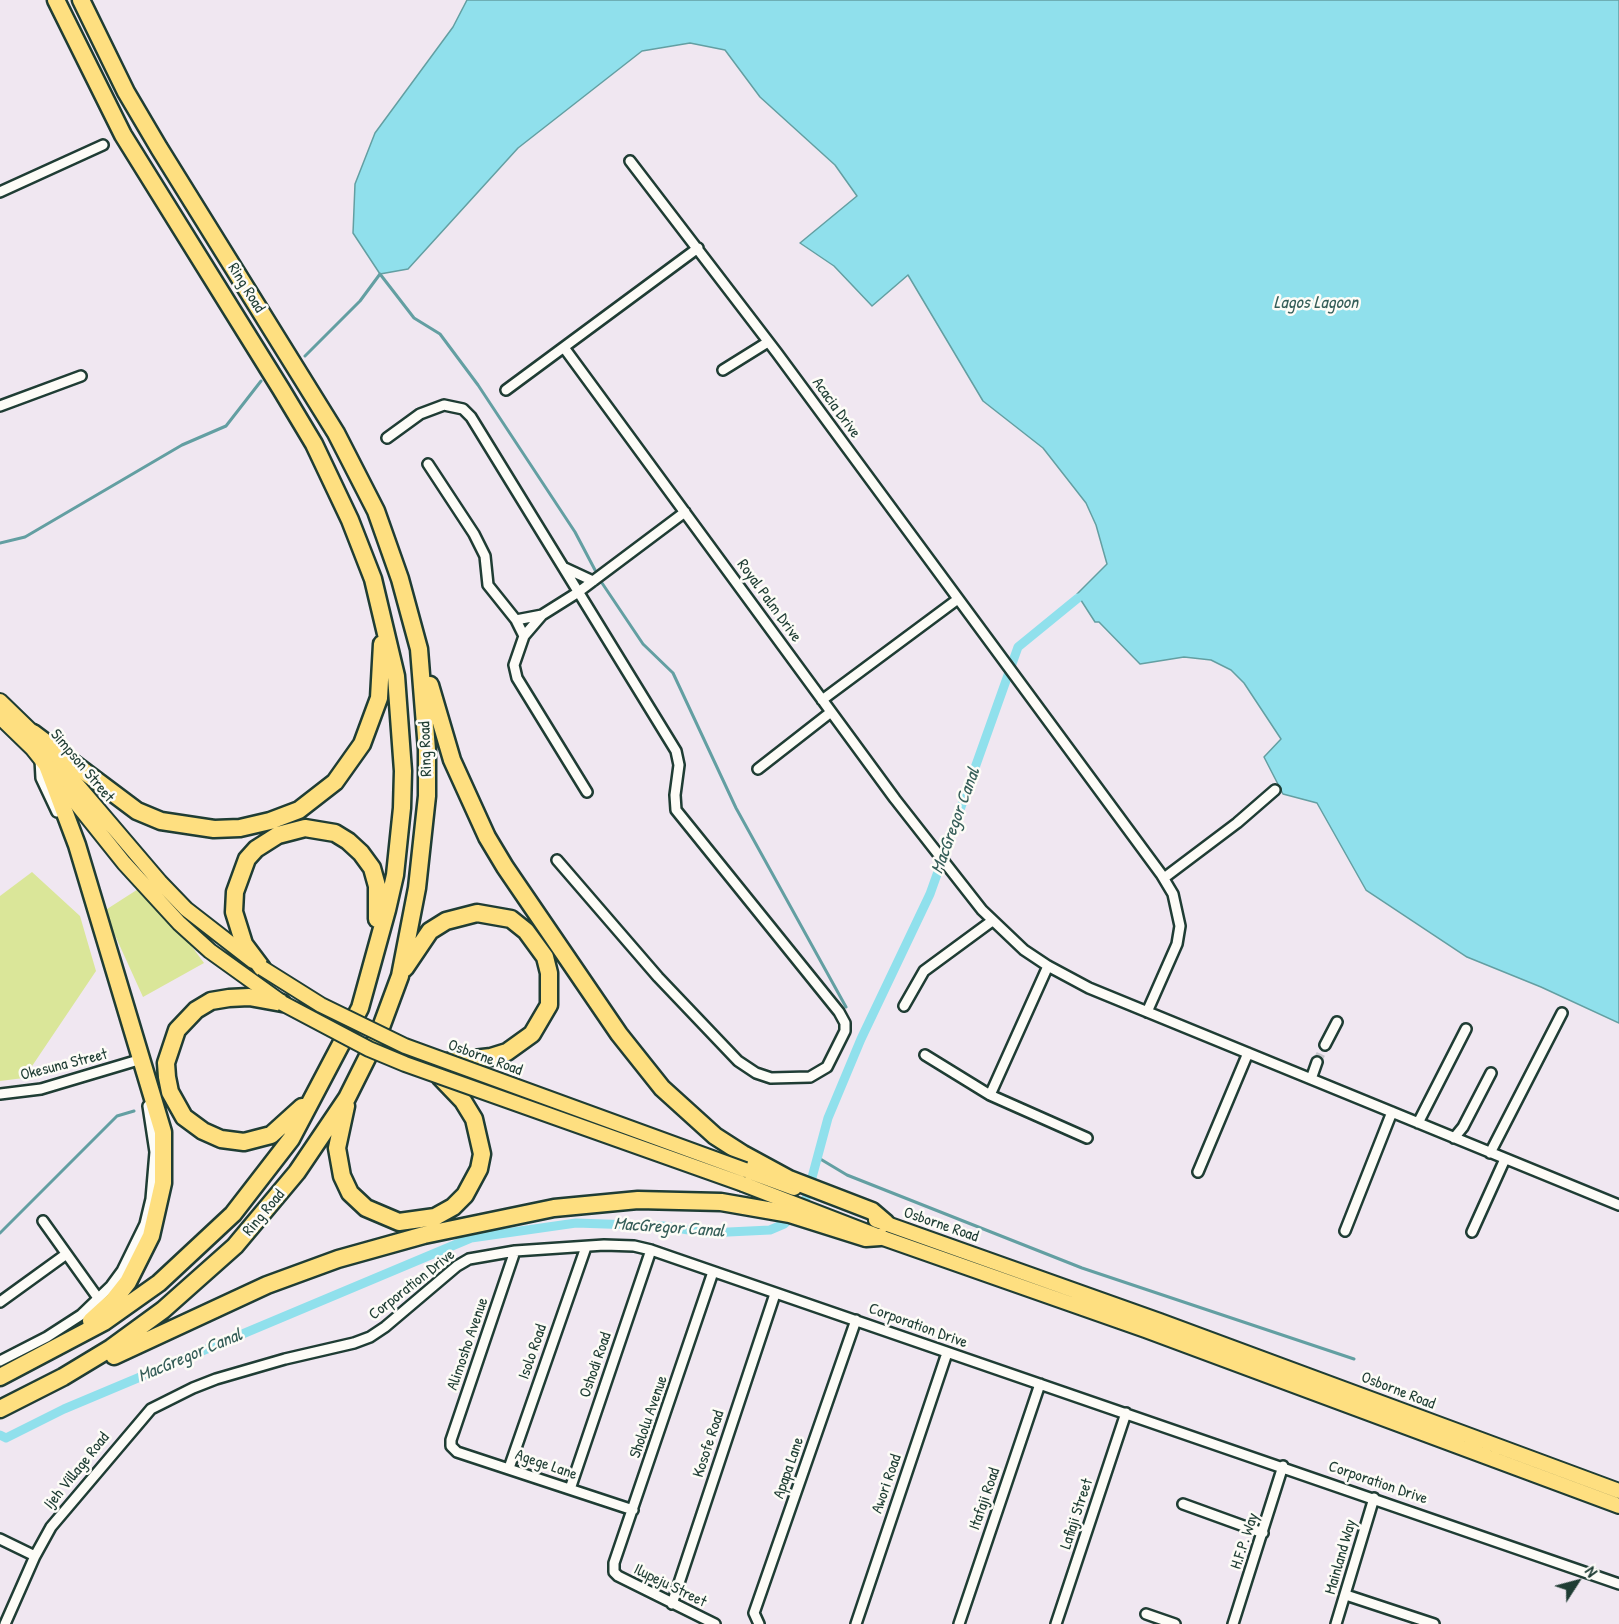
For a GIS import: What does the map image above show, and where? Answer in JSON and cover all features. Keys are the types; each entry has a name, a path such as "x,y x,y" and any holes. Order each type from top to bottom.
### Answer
{"highway":[{"name":"Ring Road","path":"5,1369 59,1346 128,1306 159,1283 212,1235 291,1139 360,1008 394,875 403,771 396,676 382,610 362,549 336,488 266,363 123,135 56,0"},
{"name":"Ring Road","path":"0,1409 63,1377 111,1348 146,1323 235,1246 297,1172 347,1098 377,1038 400,976 417,888 427,796 427,750 419,649 400,579 376,511 348,454 301,375 126,92 81,0"},
{"path":"33,733 137,811 161,820 214,829 240,828 270,822 299,810 335,782 362,744 379,698 383,673 382,610"},
{"path":"63,1377 267,1285 338,1259 424,1235 554,1208 638,1200 721,1202 784,1194 826,1208 872,1211 883,1230 867,1238 826,1208 784,1194 743,1154 685,1111 662,1088 619,1034 504,867 482,828 452,760 419,649"},
{"path":"44,764 78,845 121,984 156,1101 163,1132 164,1156 159,1212 140,1262 113,1301 59,1346"},
{"path":"262,968 244,944 234,912 235,892 241,869 256,849 278,835 292,830 321,830 335,833 361,853 372,868 377,886 379,909 373,936 376,952"},
{"path":"347,1098 337,1148 340,1169 350,1193 380,1216 399,1222 417,1222 435,1217 453,1207 465,1195 479,1169 480,1138 474,1119 443,1069 507,1052 532,1034 543,1019 549,1005 551,991 544,957 526,931 511,920 495,915 463,915 446,921 421,941 400,976"},
{"path":"282,1003 249,997 212,1001 186,1019 177,1030 166,1063 167,1077 175,1102 193,1125 212,1136 244,1142 271,1135 286,1124 316,1091"}],"main road":[{"name":"Simpson Street","path":"0,701 33,733 130,859"},
{"path":"0,717 130,859"},
{"name":"Osborne Road","path":"130,859 179,923 210,951 282,1003 369,1049 443,1069 745,1170 784,1194"},
{"name":"Osborne Road","path":"130,859 186,909 294,990 443,1069 743,1185 784,1194"},
{"name":"Osborne Road","path":"883,1230 1183,1329 1619,1491"},
{"name":"Osborne Road","path":"883,1230 1619,1506"}],"street":[{"path":"0,192 103,145"},
{"name":"Acacia Drive","path":"630,160 1016,675 1164,878 1173,894 1180,926 1177,944 1148,1012"},
{"path":"506,390 565,349 698,248"},
{"path":"723,370 768,342"},
{"name":"Royal Palm Drive","path":"565,349 822,700 938,854 992,921 1048,966 1089,988 1619,1205"},
{"path":"0,406 81,376"},
{"path":"387,438 420,414 435,409 453,405 463,409 471,417 676,751 679,765 675,795 676,810 839,1012 845,1023 845,1031 827,1067 810,1077 771,1078 756,1073 738,1061 658,977 557,860"},
{"path":"428,464 474,534 485,556 488,585 516,620 524,636"},
{"path":"587,792 517,678 514,665 524,636 542,615 577,593 685,512"},
{"path":"565,568 593,581"},
{"path":"822,700 958,599"},
{"path":"516,620 542,615"},
{"path":"758,770 831,712"},
{"path":"5,1369 81,1315 122,1271 135,1248 151,1199 155,1152 147,1100 65,833 38,769 44,764"},
{"path":"1164,878 1237,823 1275,790"},
{"path":"904,1006 924,971 992,921"},
{"path":"990,1095 1048,966"},
{"path":"1490,1153 1562,1013"},
{"path":"1325,1046 1337,1022"},
{"path":"1418,1123 1466,1029"},
{"path":"1198,1172 1248,1053"},
{"path":"925,1055 990,1095 1087,1138"},
{"name":"Okesuna Street","path":"0,1094 41,1089 135,1061"},
{"path":"1311,1079 1317,1062"},
{"path":"1454,1138 1463,1126 1491,1072"},
{"path":"1345,1231 1392,1112"},
{"path":"1472,1232 1505,1159"},
{"path":"43,1221 65,1255 98,1298"},
{"name":"Corporation Drive","path":"216,1379 285,1359 354,1343 385,1327 457,1266 484,1256 515,1251 620,1245 651,1250 1283,1466 1619,1584"},
{"name":"Isolo Road","path":"509,1468 586,1247"},
{"name":"Oshodi Road","path":"570,1489 651,1250"},
{"name":"Alimosho Avenue","path":"452,1446 451,1440 515,1251"},
{"path":"0,1302 65,1255"},
{"name":"Shololu Avenue","path":"614,1572 614,1563 713,1272"},
{"name":"Kosofe Road","path":"672,1604 775,1294"},
{"name":"Apapa Lane","path":"759,1624 754,1613 856,1320"},
{"name":"Awori Road","path":"856,1624 947,1353"},
{"name":"Ijeh Village Road","path":"5,1624 34,1556 51,1527 138,1420 167,1399 216,1379"},
{"name":"Itafaji Road","path":"959,1624 1040,1384"},
{"name":"Lafiaji Street","path":"1056,1624 1126,1413"},
{"name":"Agege Lane","path":"452,1446 457,1452 633,1510"},
{"name":"H.F.P. Way","path":"1233,1624 1283,1466"},
{"name":"Mainland Way","path":"1336,1624 1374,1498"},
{"path":"1183,1504 1263,1533"},
{"path":"0,1539 34,1556"},
{"name":"Ilupeju Street","path":"614,1572 672,1604 715,1624"},
{"path":"1346,1595 1434,1624"},
{"path":"1146,1614 1174,1624"}],"green space":[{"path":"32,872 80,916 96,971 24,1078 0,1081 0,896"},
{"path":"146,884 204,963 143,997 104,911"}],"water":[{"name":"Lagos Lagoon","path":"467,0 1619,0 1619,1023 1541,987 1467,957 1366,890 1317,803 1283,794 1264,757 1281,739 1244,683 1231,670 1211,660 1184,657 1140,664 1099,622 1095,622 1077,594 1107,564 1096,525 1086,503 1043,448 983,401 908,275 872,306 834,266 800,243 857,196 835,165 760,97 725,50 690,43 642,51 518,148 408,269 380,274 353,233 355,184 375,133 453,27"}],"waterway":[{"path":"305,356 360,301 380,274 414,318 440,334 478,385 575,532 595,570"},
{"path":"0,543 25,537 182,445 226,426 261,381"},
{"path":"602,583 643,644 673,673 736,808 846,1007"},
{"name":"MacGregor Canal","path":"0,1435 6,1438 64,1409 471,1238 576,1223 663,1226 708,1233 770,1230 784,1224 799,1211 807,1196 828,1118 861,1039 930,894 1018,647 1078,598"},
{"path":"0,1233 117,1116 134,1111"},
{"path":"817,1157 847,1175 1082,1268 1354,1359"}],"tunnel":[{"path":"1317,1062 1325,1045"}]}
